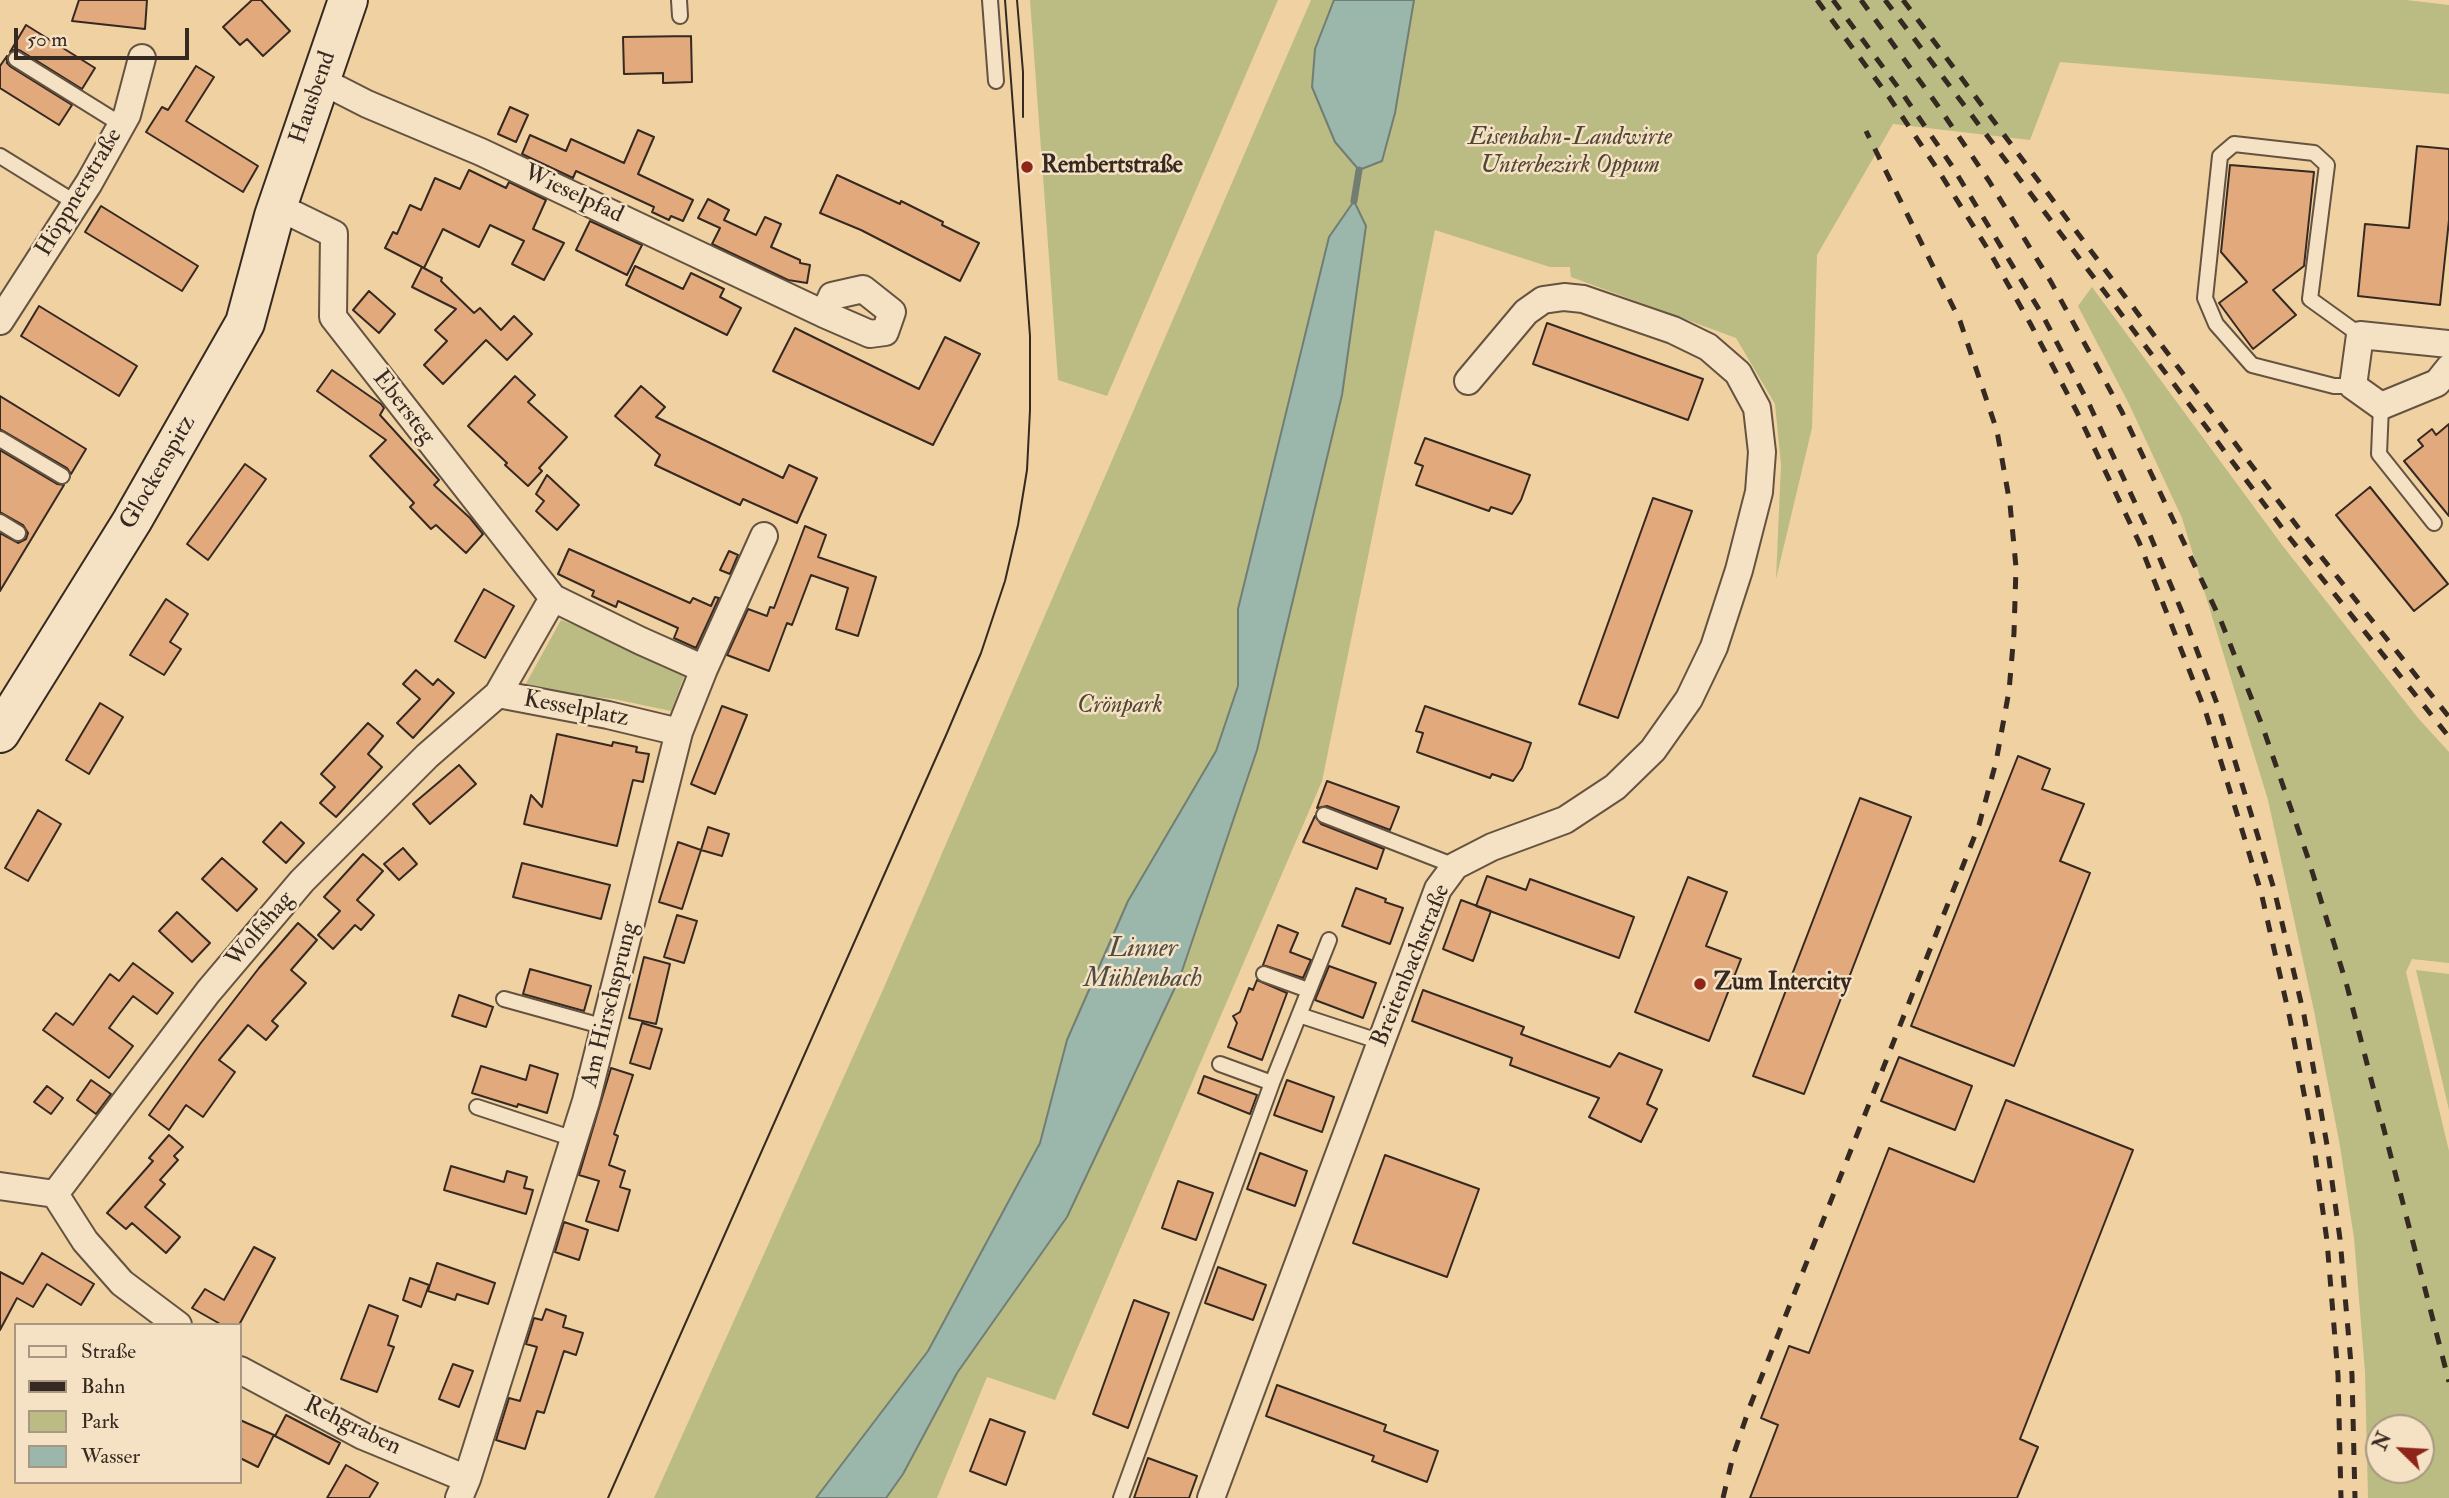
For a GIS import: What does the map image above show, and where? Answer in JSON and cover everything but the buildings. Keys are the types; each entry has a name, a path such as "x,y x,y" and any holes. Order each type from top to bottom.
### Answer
{"main road":[{"name":"Hausbend","path":"288,205 320,80 348,0"},
{"name":"Glockenspitz","path":"0,733 132,521 245,323 288,205"}],"street":[{"name":"Höppnerstraße","path":"0,321 75,203 127,114 142,58"},
{"name":"Wieselpfad","path":"320,80 368,104 481,152 824,314"},
{"name":"Ebersteg","path":"288,205 334,234 333,317 553,598"},
{"name":"Breitenbachstraße","path":"1211,1498 1438,889 1455,866 1492,847 1565,820 1615,787 1653,750 1689,699 1714,647 1739,570 1759,492 1762,452 1757,408 1738,373 1709,347 1673,330 1583,299 1564,297 1543,300 1526,312 1468,381"},
{"path":"2449,344 2360,335 2353,386 2381,406 2437,383 2449,368"},
{"name":"Am Hirschsprung","path":"463,1488 574,1139 679,732 704,669 764,536"},
{"path":"553,598 704,669"},
{"name":"Kesselplatz","path":"553,598 498,694 679,732"},
{"name":"Wolfshag","path":"55,1194 208,992 302,881 427,756 498,694"},
{"path":"0,1186 55,1194 85,1241 122,1283 175,1323"},
{"name":"Rehgraben","path":"242,1371 463,1488"}],"lane":[{"path":"679,0 680,16"},
{"path":"990,0 996,81"},
{"path":"16,59 121,125"},
{"path":"2353,386 2334,386 2252,365 2216,324 2205,298 2206,285 2220,156 2234,144 2314,153 2327,165 2310,299 2360,335"},
{"path":"0,156 75,203"},
{"path":"2381,406 2379,454 2434,523"},
{"path":"0,439 62,476"},
{"path":"0,522 18,533"},
{"path":"1324,815 1455,866"},
{"path":"1121,1498 1272,1083 1329,940"},
{"path":"1264,974 1308,990"},
{"path":"503,999 605,1027"},
{"path":"1298,1015 1381,1042"},
{"path":"1220,1064 1272,1083"},
{"path":"477,1107 574,1139"}],"green space":[{"path":"1030,0 1278,0 1107,396 1058,380"},
{"name":"Crönpark","path":"1311,0 1334,0 1315,49 1359,170 1382,161 1395,113 1414,0 2406,0 2449,5 2449,94 2060,62 2030,140 1893,124 1817,255 1812,428 1776,579 1781,465 1775,404 1736,338 1571,277 1570,267 1550,267 1435,230 1322,781 1055,1400 987,1377 937,1498 886,1498 903,1474 957,1373 1067,1217 1181,977 1257,750 1342,395 1366,226 1354,202 1329,237 1238,609 1238,686 1216,751 1128,901 1067,1040 1040,1143 928,1351 816,1498 654,1498 882,992"},
{"path":"2092,287 2282,545 2418,718 2449,752 2449,963 2412,959 2406,972 2449,1151 2449,1498 2368,1498 2368,1484 2435,1484 2435,1414 2366,1414 2354,1238 2340,1146 2268,800 2182,518 2129,404 2078,306"},
{"path":"561,620 686,671 671,711 614,699 523,689"},
{"path":"2416,970 2449,974 2449,1110"}],"water":[{"path":"1334,0 1414,0 1395,113 1382,161 1359,170 1335,142 1312,87 1315,49"},
{"name":"Linner Mühlenbach","path":"1354,201 1366,226 1342,395 1257,750 1180,977 1067,1217 957,1373 903,1474 886,1498 816,1498 928,1351 1040,1143 1067,1040 1128,901 1216,751 1238,686 1238,609 1329,237"}],"waterway":[{"name":"Linner Mühlenbach","path":"1354,201 1359,170"}],"tram line":[{"path":"608,1498 947,733 981,653 1005,581 1027,470 1030,410 1030,336 1005,0"},
{"path":"1017,0 1023,72 1023,117"}],"railway":[{"path":"1817,0 1889,97 1938,170 2030,323 2077,412 2139,542 2206,713 2261,892 2290,1019 2314,1147 2327,1241 2338,1375 2341,1498"},
{"path":"1833,0 1952,166 2043,316 2090,406 2150,535 2219,709 2274,889 2304,1015 2327,1145 2340,1239 2352,1375 2355,1498"},
{"path":"1861,0 1989,181 2051,282 2122,412 2221,621 2262,725 2308,858 2347,986 2449,1382"},
{"path":"1885,0 2289,537 2449,737"},
{"path":"1903,0 2300,530 2449,717"},
{"path":"1723,1498 1733,1456 1750,1406 1979,825 1996,762 2009,691 2016,567 2010,504 1997,431 1960,321 1866,131"}],"place":[{"name":"Rembertstraße","path":"1027,167"},
{"name":"Zum Intercity","path":"1700,984"}],"park label":[{"name":"Eisenbahn-Landwirte Unterbezirk Oppum","path":"1570,153"}]}
